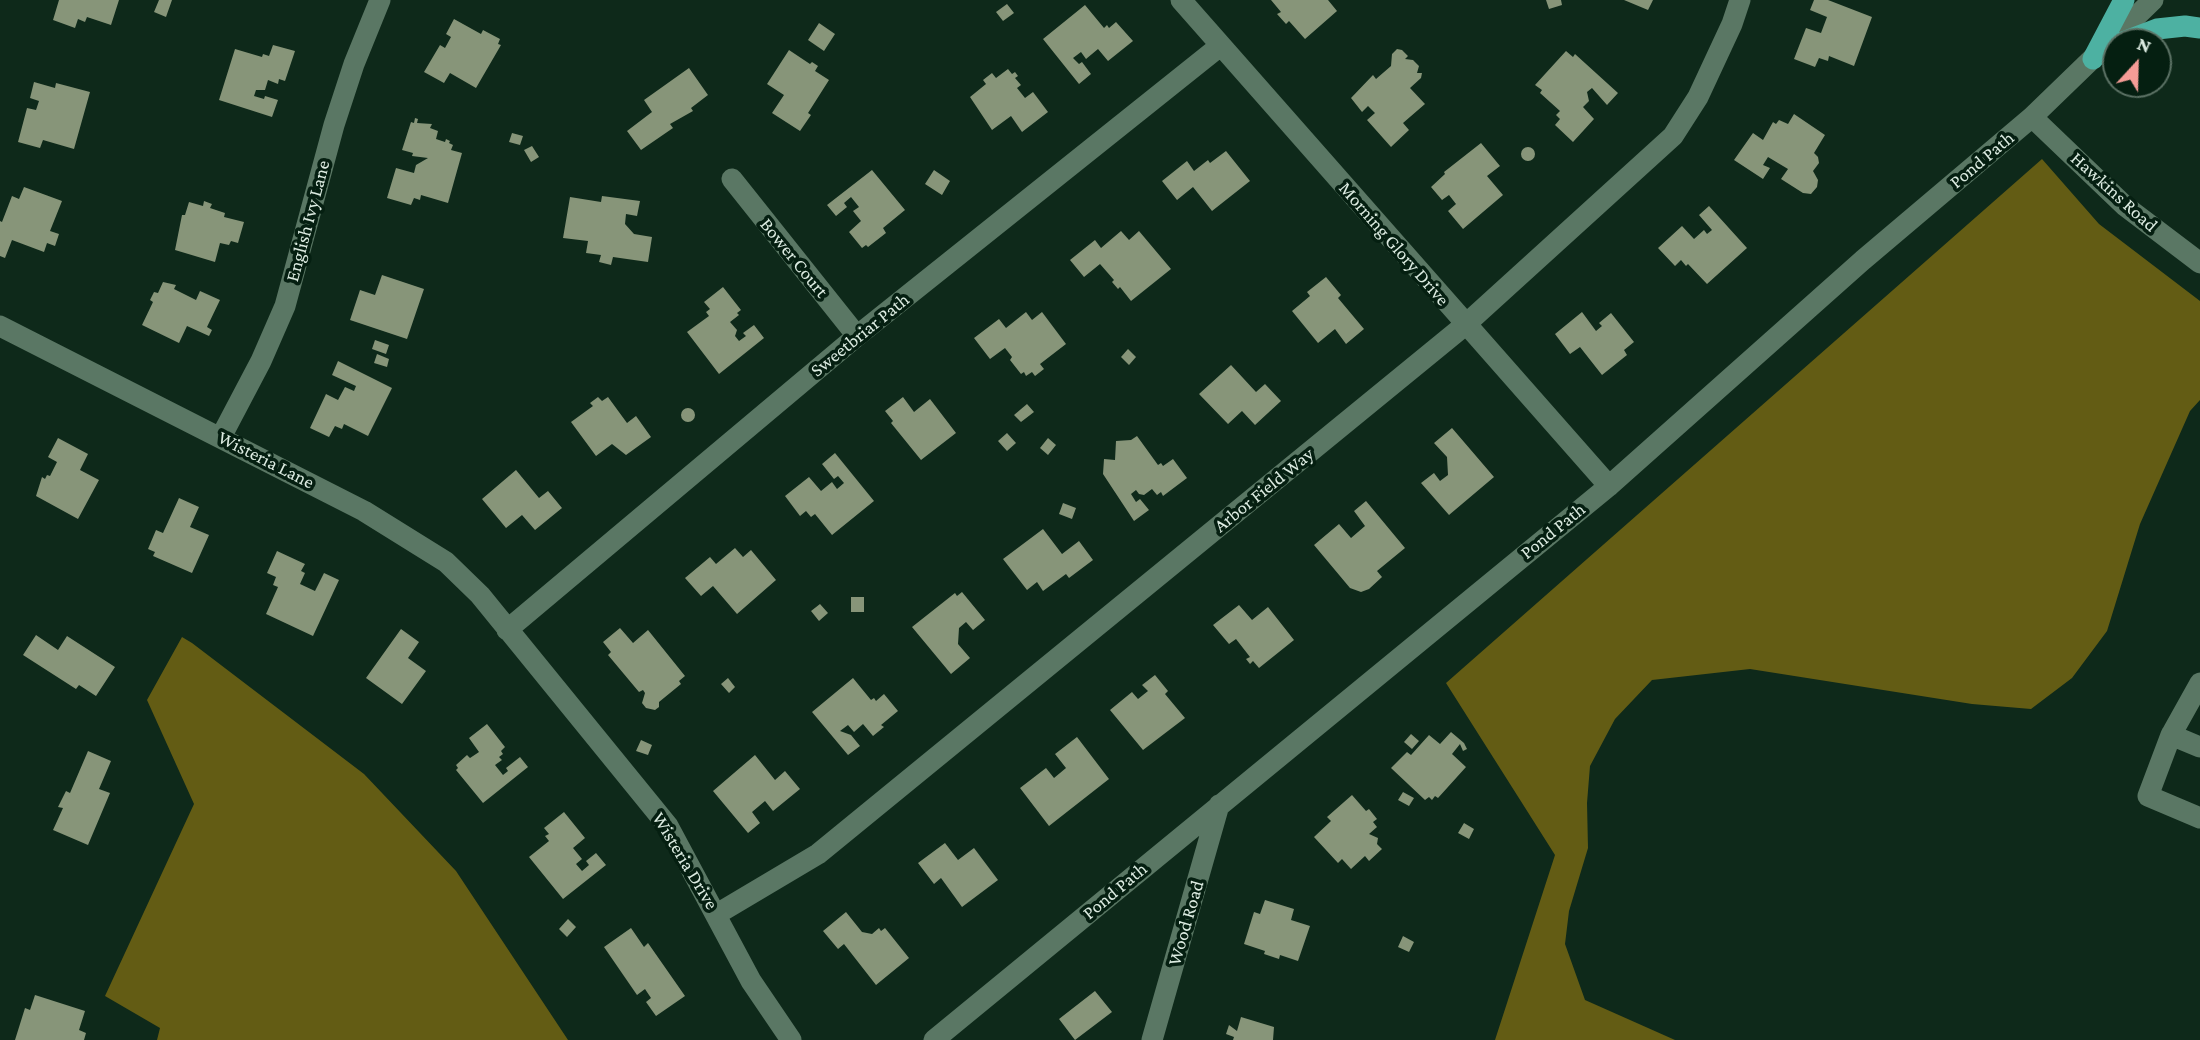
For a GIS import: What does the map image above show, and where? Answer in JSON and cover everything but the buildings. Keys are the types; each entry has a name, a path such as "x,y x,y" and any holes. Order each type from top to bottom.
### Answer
{"highway":[{"path":"2093,58 2124,0"},
{"path":"2166,28 2200,28"},
{"path":"2093,58 2102,53"}],"street":[{"name":"English Ivy Lane","path":"221,437 266,351 285,306 334,125 354,64 380,0"},
{"name":"Morning Glory Drive","path":"1181,0 1609,486"},
{"name":"Arbor Field Way","path":"717,914 818,854 1465,325 1673,136 1698,97 1732,24 1740,0"},
{"name":"Pond Path","path":"933,1040 1609,486 1863,260 2032,117 2153,0"},
{"name":"Sweetbriar Path","path":"507,630 857,336 1220,46"},
{"name":"Hawkins Road","path":"2032,117 2125,206 2200,263"},
{"name":"Bower Court","path":"732,179 857,336"},
{"name":"Wisteria Lane","path":"0,326 364,511 446,562 480,595 507,630"},
{"name":"Wisteria Drive","path":"507,630 668,827 751,981 792,1040"},
{"path":"2198,691 2171,736 2148,796 2200,818"},
{"path":"2171,736 2200,747"},
{"name":"Wood Road","path":"1152,1040 1219,805"}],"shaded area":[{"path":"2042,159 2099,224 2200,301 2200,400 2190,411 2140,524 2107,631 2072,678 2031,709 1972,704 1750,669 1652,680 1615,719 1590,766 1588,848 1569,911 1565,944 1585,1000 1675,1040 1495,1040 1555,855 1446,683"},
{"path":"182,637 364,774 456,871 568,1040 157,1040 160,1028 105,996 194,804 147,700"}]}
